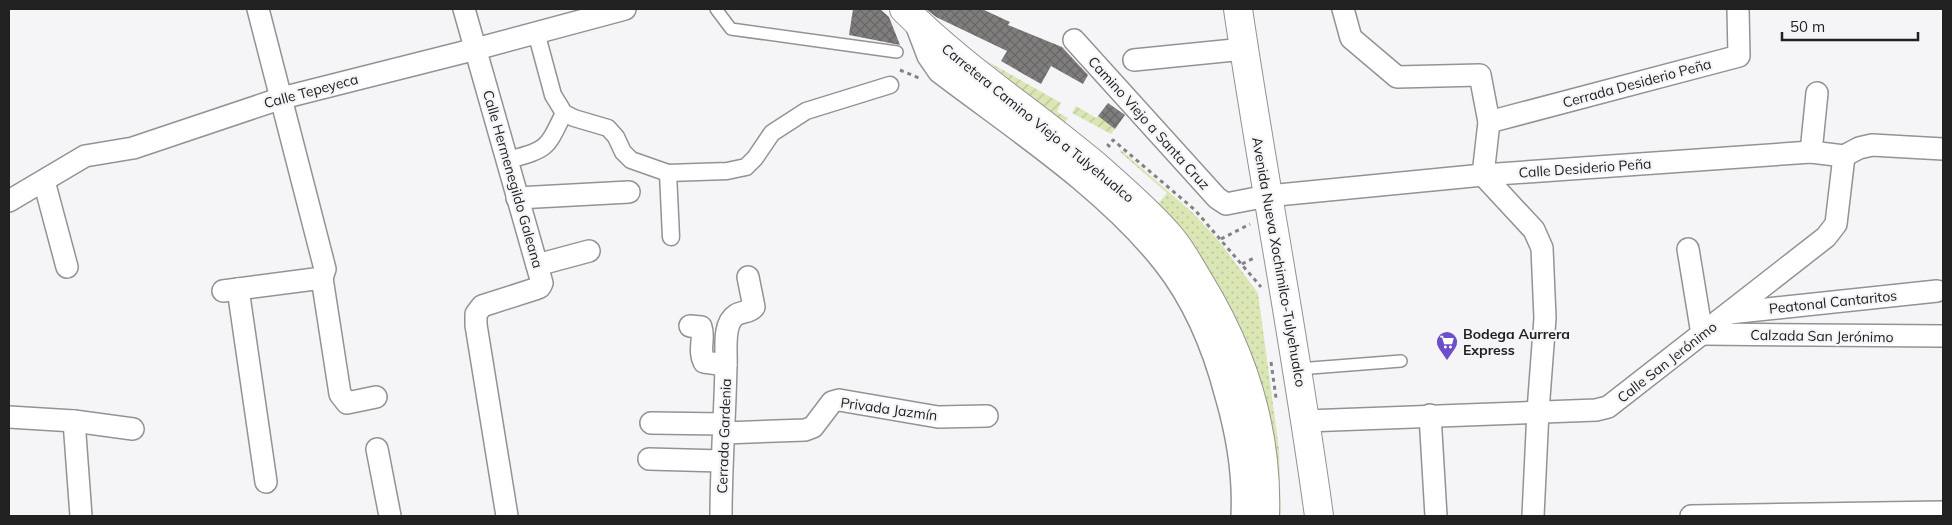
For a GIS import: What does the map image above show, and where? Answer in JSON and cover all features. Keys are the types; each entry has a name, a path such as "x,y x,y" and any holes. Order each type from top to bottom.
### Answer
{"main road":[{"name":"Avenida Nueva Xochimilco-Tulyehualco","path":"1238,9 1267,196 1298,369 1319,516"},
{"name":"Carretera Camino Viejo a Tulyehualco","path":"909,14 966,66 1101,171 1132,199 1171,239 1218,312 1238,354 1250,390 1262,451 1265,516"}],"street":[{"path":"258,9 282,98 323,274 340,394 347,403 376,397"},
{"name":"Calle Hermenegildo Galeana","path":"464,9 542,283 540,287 482,306 476,314 476,325 507,516"},
{"name":"Calle Tepeyeca","path":"9,201 84,156 133,148 282,98 625,9"},
{"path":"1343,9 1351,38 1397,77 1480,75 1489,122 1482,175 1534,230 1542,248 1545,318 1533,516"},
{"name":"Cerrada Desiderio Peña","path":"1489,122 1739,56 1738,9"},
{"path":"909,14 928,56 938,72 1078,178 1130,224 1165,264 1192,306 1217,362 1233,421 1243,496 1242,516"},
{"path":"536,32 553,96 564,112 574,118 608,128 616,137 623,152 631,160 668,173 727,171 746,166 755,158 772,133 800,114 890,85"},
{"name":"Camino Viejo a Santa Cruz","path":"1074,40 1217,198 1226,204"},
{"path":"1134,60 1244,49"},
{"path":"1811,152 1817,93"},
{"path":"508,160 539,152 550,141 564,112"},
{"path":"1844,156 1859,148 1872,145 1943,149"},
{"name":"Calle Desiderio Peña","path":"1226,204 1267,196 1482,175 1811,152 1844,156"},
{"name":"Calle San Jerónimo","path":"1306,420 1596,410 1608,407 1826,237 1836,224 1844,156"},
{"path":"668,173 671,237"},
{"path":"44,181 66,267"},
{"path":"517,198 629,192"},
{"path":"1688,249 1702,334"},
{"path":"537,265 589,251"},
{"path":"266,482 230,290 323,274"},
{"path":"726,365 728,324 733,317 754,307 748,277"},
{"name":"Peatonal Cantaritos","path":"1729,313 1937,291"},
{"name":"Cerrada Gardenia","path":"690,326 701,327 703,332 701,355 704,362 726,365 721,460 722,516"},
{"name":"Calzada San Jerónimo","path":"1702,334 1943,336"},
{"name":"Privada Jazmín","path":"724,429 805,430 813,427 832,402 840,400 938,417 987,416"},
{"path":"1430,415 1436,516"},
{"path":"9,417 74,421 133,429"},
{"path":"74,421 81,516"},
{"path":"651,424 724,429"},
{"path":"377,449 390,516"},
{"path":"650,459 721,460"},
{"path":"1691,516 1943,512"}],"lane":[{"path":"716,9 732,29 897,52"},
{"path":"1298,369 1401,361"}],"path":[{"path":"890,85 899,70 925,80 934,64"},
{"path":"1108,145 1113,140 1194,210 1221,239 1260,287 1283,283"},
{"path":"1221,239 1250,224"},
{"path":"1242,264 1256,257"}],"green space":[{"path":"987,61 1061,103 1057,112 1068,118 1064,123"},
{"path":"1076,106 1096,118 1098,116 1115,129 1111,134 1072,113"},
{"path":"1121,150 1193,213 1219,241 1258,293 1279,449 1281,516 1275,516 1157,205 1167,193 1120,152"}],"building":[{"path":"853,9 880,9 889,17 900,45 849,35"},
{"path":"926,9 982,9 1010,22 1008,25 1062,47 1088,75 1083,84 1051,66 1041,84 1001,61 1007,51 936,17"},
{"path":"1108,103 1125,115 1115,129 1098,116"}],"place":[{"name":"Bodega Aurrera Express","path":"1447,361"}]}
